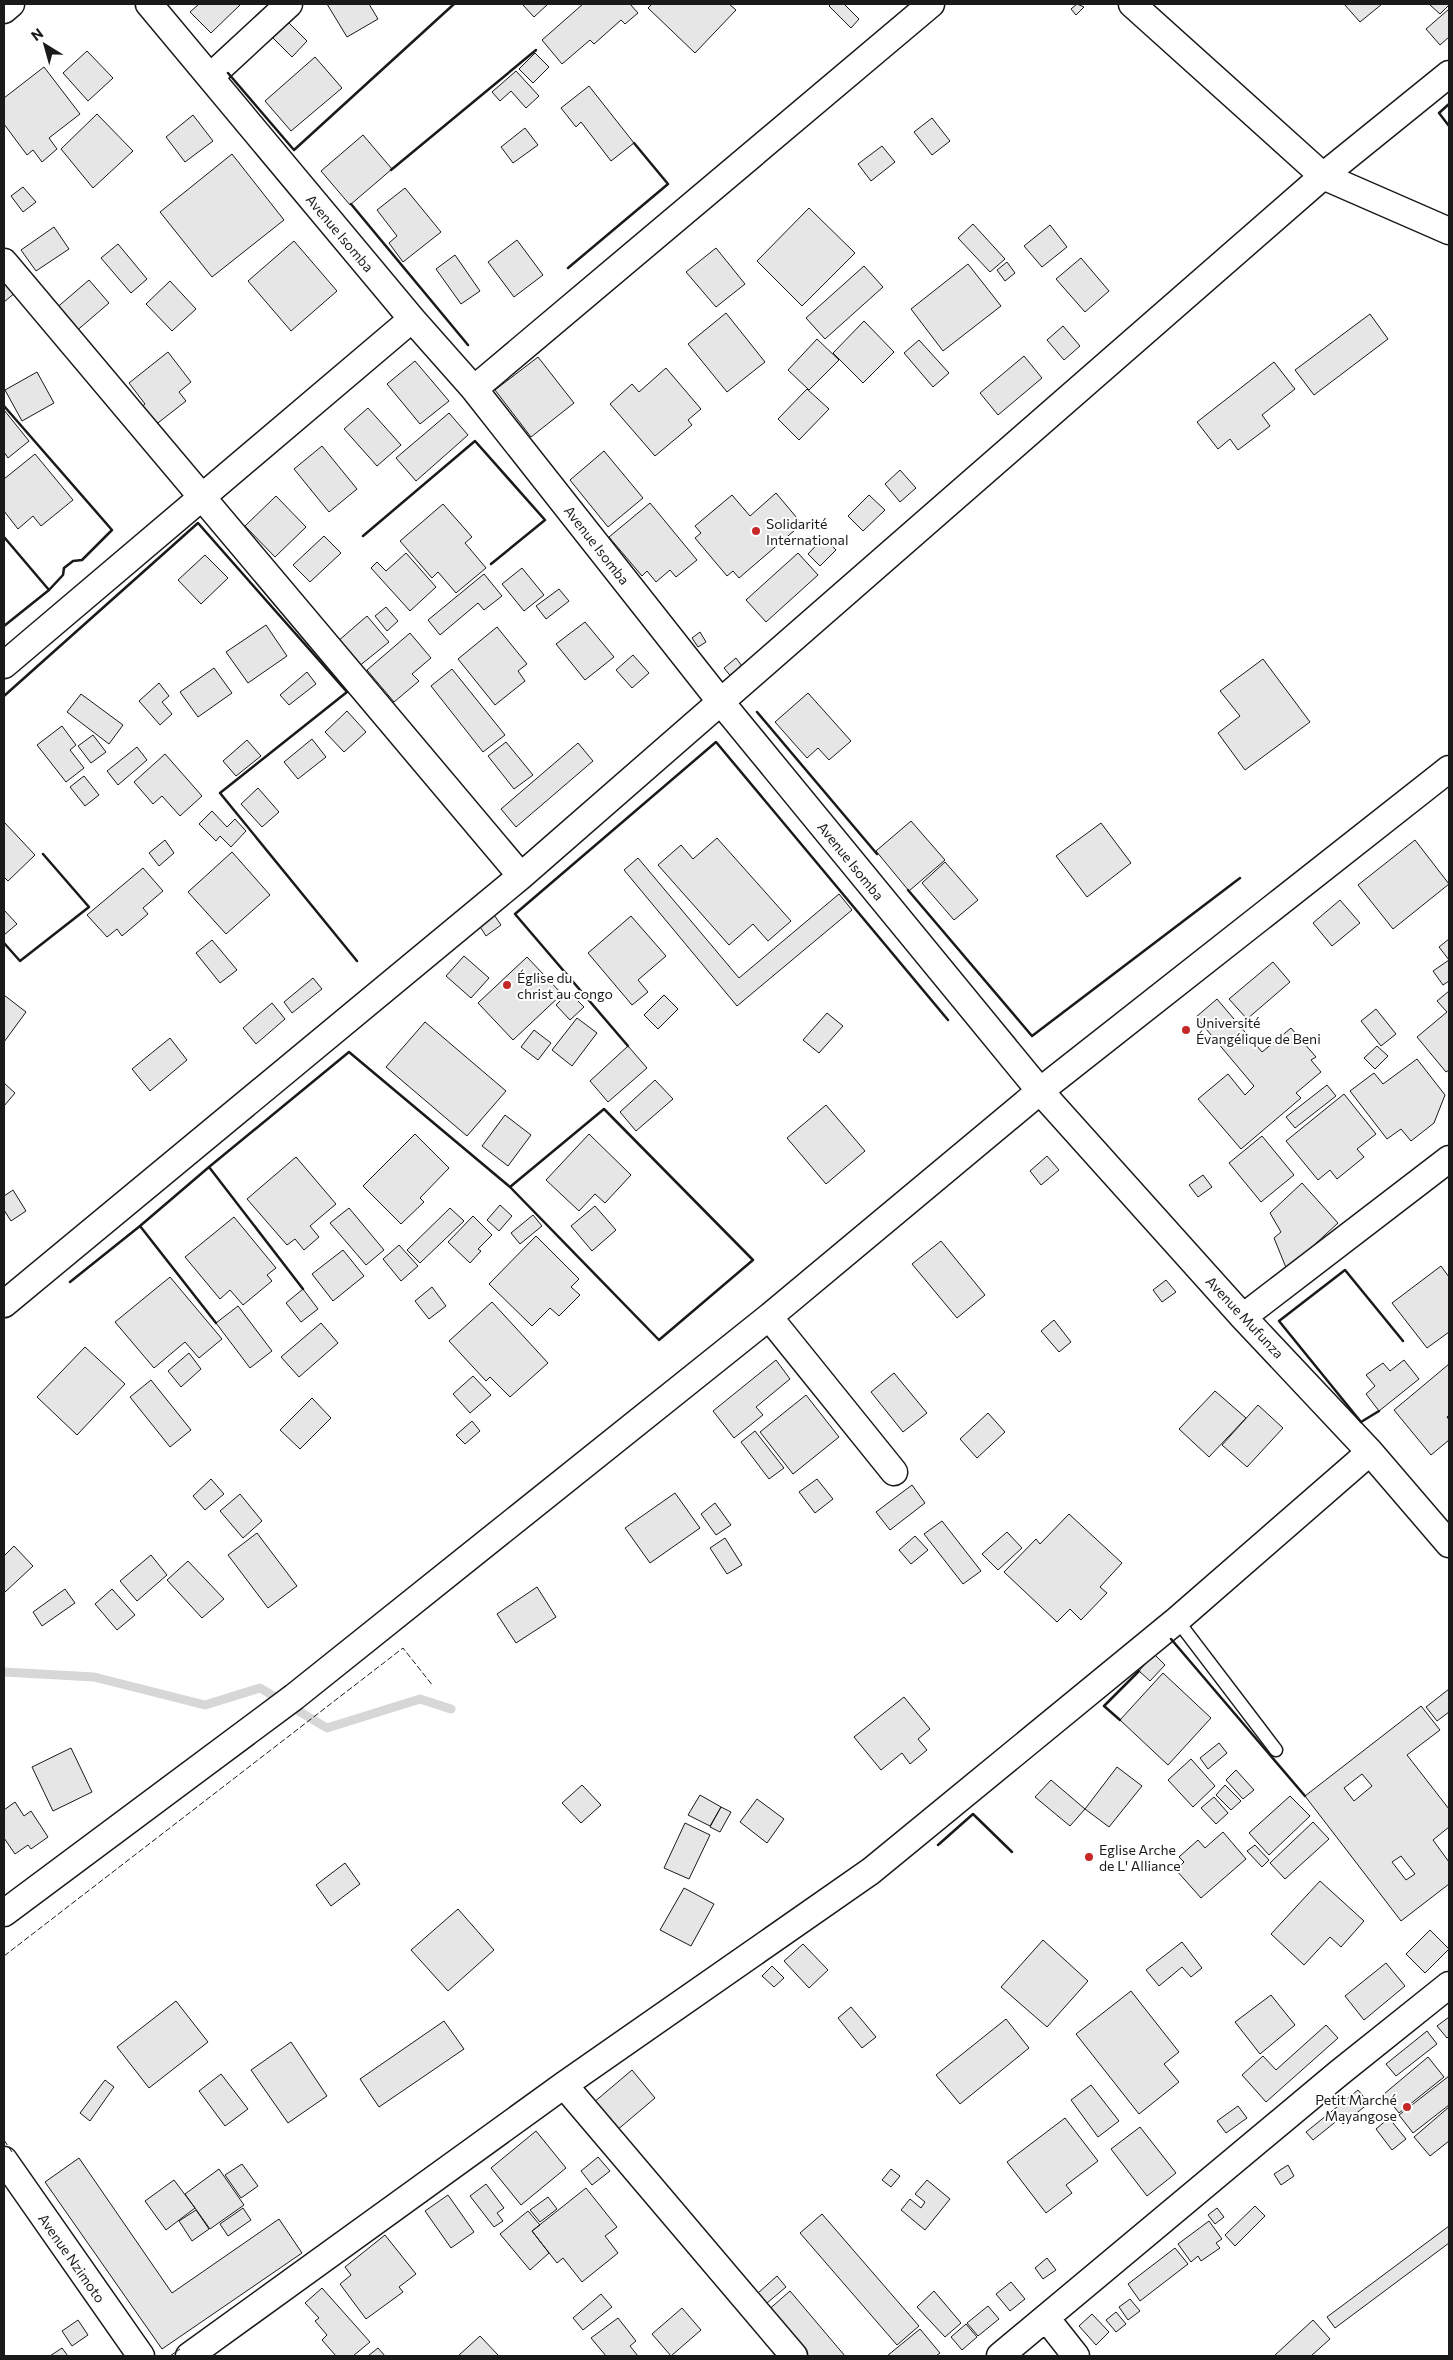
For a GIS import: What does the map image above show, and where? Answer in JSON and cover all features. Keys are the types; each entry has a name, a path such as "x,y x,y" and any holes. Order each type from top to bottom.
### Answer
{"street":[{"path":"4,10 11,4"},
{"name":"Avenue Isomba","path":"150,4 412,318 474,389 720,701 1040,1091"},
{"path":"210,77 289,4"},
{"path":"474,389 931,4"},
{"path":"1132,4 1323,176 1449,231"},
{"path":"4,1304 521,876 1323,176 1449,74"},
{"path":"4,262 521,876"},
{"path":"4,665 412,318"},
{"path":"4,1913 285,1704 769,1317 1040,1091 1449,768"},
{"name":"Avenue Mufunza","path":"1040,1091 1243,1317 1370,1452 1449,1544"},
{"path":"1243,1317 1449,1160"},
{"path":"769,1317 894,1472"},
{"path":"189,2356 564,2085 870,1872 1177,1620 1370,1452"},
{"path":"1000,2356 1339,2073 1449,1986"},
{"path":"564,2085 794,2356"},
{"name":"Avenue Nzimoto","path":"4,2160 141,2356"},
{"path":"1046,2318 1076,2356"}],"lane":[{"path":"1177,1620 1276,1750"}],"building":[{"path":"199,4 241,4 211,33 190,12"},
{"path":"327,4 369,4 378,19 347,37"},
{"path":"522,4 548,4 534,17"},
{"path":"583,4 630,4 638,13 625,24 621,20 594,44 590,40 562,64 542,40"},
{"path":"652,4 729,4 736,10 695,53 648,8"},
{"path":"831,4 844,4 859,19 851,28 829,6"},
{"path":"1077,4 1084,7 1076,15 1071,9"},
{"path":"1344,4 1382,4 1360,22"},
{"path":"1429,4 1449,4 1449,5 1440,14"},
{"path":"1449,9 1449,37 1440,45 1426,29"},
{"path":"288,22 307,41 292,57 273,38"},
{"path":"87,51 113,78 88,101 63,73"},
{"path":"535,53 549,67 533,83 519,69"},
{"path":"315,57 342,88 291,131 265,101"},
{"path":"44,67 80,114 49,138 57,149 42,162 33,150 27,155 4,124 4,98"},
{"path":"516,71 539,96 526,108 511,91 500,101 492,92"},
{"path":"589,86 634,143 611,161 581,122 576,127 561,108"},
{"path":"97,114 133,151 93,188 61,149"},
{"path":"193,115 213,141 185,162 166,137"},
{"path":"932,118 950,141 932,155 914,132"},
{"path":"525,128 538,145 513,163 501,147"},
{"path":"363,135 392,169 350,205 321,171"},
{"path":"882,146 895,162 871,181 858,164"},
{"path":"232,154 284,220 212,277 160,212"},
{"path":"23,187 36,202 23,212 11,196"},
{"path":"405,188 441,232 403,262 389,243 397,236 377,210"},
{"path":"809,208 855,253 802,306 757,261"},
{"path":"973,224 1005,259 990,272 958,238"},
{"path":"1050,225 1067,247 1042,267 1024,246"},
{"path":"54,227 69,249 36,271 21,250"},
{"path":"517,240 543,275 514,297 488,262"},
{"path":"294,241 337,291 291,331 248,281"},
{"path":"118,244 147,279 131,293 101,258"},
{"path":"716,248 745,284 716,307 686,272"},
{"path":"455,255 480,291 461,304 436,269"},
{"path":"1081,258 1109,291 1085,312 1056,279"},
{"path":"1007,262 1015,273 1005,281 997,270"},
{"path":"968,264 1001,306 943,351 911,309"},
{"path":"864,266 883,287 825,339 806,318"},
{"path":"4,277 16,292 4,302"},
{"path":"89,280 109,303 74,333 54,310"},
{"path":"170,281 196,309 172,331 146,304"},
{"path":"726,313 765,362 727,392 688,344"},
{"path":"1370,314 1388,339 1314,395 1295,370"},
{"path":"864,321 894,352 863,383 833,353"},
{"path":"1063,326 1080,346 1064,360 1047,340"},
{"path":"817,339 839,360 809,390 788,370"},
{"path":"919,340 949,373 933,387 904,353"},
{"path":"168,352 191,382 179,392 186,401 154,426 140,408 145,404 129,383"},
{"path":"1024,356 1042,378 998,415 980,393"},
{"path":"538,357 574,403 531,437 495,390"},
{"path":"415,361 449,401 420,424 387,384"},
{"path":"1274,362 1295,389 1262,415 1270,426 1238,450 1230,439 1218,449 1197,422"},
{"path":"666,368 701,409 688,420 692,425 655,456 610,404 632,384 639,392"},
{"path":"37,372 54,403 22,421 5,390"},
{"path":"807,389 829,409 799,440 778,419"},
{"path":"368,408 401,445 377,466 344,429"},
{"path":"4,410 29,441 8,458 4,452"},
{"path":"449,413 468,435 416,481 396,458"},
{"path":"322,446 357,489 329,512 294,469"},
{"path":"604,451 643,498 608,527 570,480"},
{"path":"35,454 73,500 41,526 33,516 18,529 4,511 4,479"},
{"path":"900,470 916,488 900,502 885,484"},
{"path":"776,493 802,524 739,578 733,571 727,576 695,538 701,533 695,526 732,495 750,516"},
{"path":"869,495 885,510 863,531 848,516"},
{"path":"276,496 306,527 275,557 245,526"},
{"path":"650,503 697,560 676,577 670,570 656,582 647,571 642,576 609,537"},
{"path":"443,504 472,537 465,543 486,568 456,593 438,572 432,578 400,541"},
{"path":"324,536 341,553 310,582 293,565"},
{"path":"824,537 836,550 820,566 808,554"},
{"path":"406,553 436,587 410,611 371,568 377,562 386,571"},
{"path":"798,553 818,575 766,622 746,600"},
{"path":"205,555 228,578 201,604 178,580"},
{"path":"522,568 544,595 524,611 502,584"},
{"path":"484,574 502,596 484,610 478,603 440,635 428,620"},
{"path":"559,589 569,601 546,619 536,606"},
{"path":"386,607 398,621 387,631 375,616"},
{"path":"367,616 389,642 358,667 337,642"},
{"path":"585,622 614,657 585,680 556,644"},
{"path":"266,625 287,656 248,683 226,652"},
{"path":"497,627 527,664 518,671 525,681 495,705 458,659"},
{"path":"700,632 706,642 698,647 692,638"},
{"path":"410,633 431,658 412,674 419,681 394,702 367,670"},
{"path":"633,655 649,673 632,688 616,670"},
{"path":"736,658 745,670 733,679 724,668"},
{"path":"1263,659 1310,722 1245,770 1218,733 1240,716 1220,691"},
{"path":"214,668 232,693 198,717 180,692"},
{"path":"452,669 505,735 483,752 431,686"},
{"path":"307,672 316,684 289,705 280,695"},
{"path":"159,683 169,696 162,702 172,714 160,725 139,701"},
{"path":"808,693 851,741 829,760 818,748 807,758 775,722"},
{"path":"81,694 123,725 109,744 67,712"},
{"path":"347,711 366,732 344,752 325,732"},
{"path":"62,726 76,745 70,750 84,768 66,782 37,745"},
{"path":"93,735 106,752 91,763 78,746"},
{"path":"312,739 326,757 298,779 284,762"},
{"path":"247,740 261,756 236,776 223,761"},
{"path":"506,742 533,775 514,789 488,756"},
{"path":"578,743 593,761 516,827 501,809"},
{"path":"137,747 147,760 118,785 107,771"},
{"path":"165,754 202,796 180,816 162,796 153,804 134,782"},
{"path":"84,776 99,795 85,806 70,787"},
{"path":"258,788 279,812 262,827 241,804"},
{"path":"212,811 227,827 235,819 246,831 231,847 220,836 216,841 199,824"},
{"path":"911,821 945,860 909,891 876,851"},
{"path":"4,822 35,855 8,881 4,877"},
{"path":"1101,823 1131,863 1087,897 1056,856"},
{"path":"717,838 791,921 768,941 753,924 729,945 658,865 681,845 693,859"},
{"path":"165,840 174,853 159,866 149,853"},
{"path":"1415,840 1449,884 1393,929 1358,885"},
{"path":"232,852 270,895 226,934 188,892"},
{"path":"638,858 739,978 839,894 852,910 737,1006 624,870"},
{"path":"945,862 978,900 954,920 922,883"},
{"path":"143,868 163,891 143,908 148,914 122,936 117,929 107,937 87,915"},
{"path":"1340,900 1360,923 1332,946 1313,923"},
{"path":"490,909 501,925 486,936 475,919"},
{"path":"4,910 17,924 4,935"},
{"path":"631,916 666,956 638,980 648,992 632,1005 588,953"},
{"path":"1449,939 1449,960 1439,947"},
{"path":"212,940 237,970 220,983 196,953"},
{"path":"464,956 489,978 471,998 446,976"},
{"path":"527,957 562,994 513,1040 478,1003"},
{"path":"1449,960 1449,981 1443,985 1433,971"},
{"path":"1273,962 1290,982 1247,1019 1229,999"},
{"path":"313,978 322,989 292,1013 284,1002"},
{"path":"1449,991 1449,1070 1446,1072 1417,1037 1447,1012 1437,1001"},
{"path":"569,992 584,1007 570,1020 556,1005"},
{"path":"4,995 26,1012 4,1042"},
{"path":"664,995 678,1009 658,1029 644,1015"},
{"path":"1217,999 1262,1052 1291,1028 1316,1057 1311,1060 1321,1072 1296,1093 1301,1098 1241,1149 1198,1099 1228,1074 1245,1095 1254,1086 1196,1017"},
{"path":"272,1003 285,1019 256,1044 243,1028"},
{"path":"1376,1009 1396,1034 1381,1046 1361,1021"},
{"path":"827,1013 843,1026 819,1053 803,1040"},
{"path":"577,1018 597,1033 572,1066 552,1050"},
{"path":"425,1022 506,1091 467,1136 386,1067"},
{"path":"534,1030 551,1043 538,1060 521,1047"},
{"path":"170,1038 187,1060 150,1091 132,1069"},
{"path":"628,1046 647,1068 608,1102 590,1081"},
{"path":"1377,1046 1388,1056 1375,1069 1364,1058"},
{"path":"1417,1059 1445,1095 1434,1123 1411,1141 1401,1129 1387,1139 1350,1091 1374,1073 1383,1084"},
{"path":"655,1080 673,1099 636,1131 620,1112"},
{"path":"4,1083 15,1093 4,1106"},
{"path":"1327,1085 1336,1096 1295,1128 1286,1117"},
{"path":"1344,1094 1376,1134 1357,1149 1364,1157 1337,1179 1330,1170 1318,1180 1286,1141"},
{"path":"826,1105 865,1151 826,1184 787,1138"},
{"path":"505,1115 531,1135 508,1166 482,1146"},
{"path":"415,1134 449,1168 420,1198 424,1202 401,1224 363,1186"},
{"path":"589,1134 631,1175 605,1203 595,1194 579,1211 546,1180"},
{"path":"1262,1136 1294,1175 1261,1202 1229,1163"},
{"path":"1047,1156 1059,1170 1041,1185 1030,1171"},
{"path":"296,1157 336,1204 310,1226 319,1237 304,1250 295,1239 287,1245 247,1199"},
{"path":"1203,1175 1212,1187 1198,1197 1189,1185"},
{"path":"1302,1183 1338,1223 1287,1270 1274,1238 1281,1232 1270,1213"},
{"path":"13,1190 26,1211 11,1221 4,1210 4,1196"},
{"path":"500,1205 512,1216 499,1231 487,1220"},
{"path":"595,1206 616,1230 592,1251 571,1226"},
{"path":"349,1208 384,1250 366,1265 330,1223"},
{"path":"450,1208 464,1221 420,1263 407,1250"},
{"path":"533,1215 542,1226 520,1244 511,1233"},
{"path":"473,1216 492,1235 478,1249 481,1251 470,1263 448,1242"},
{"path":"234,1217 276,1268 267,1275 272,1281 243,1305 230,1290 220,1299 185,1257"},
{"path":"536,1236 579,1279 571,1287 580,1295 559,1316 550,1308 532,1326 489,1284"},
{"path":"941,1241 985,1295 957,1318 912,1264"},
{"path":"399,1245 418,1266 401,1281 383,1259"},
{"path":"343,1250 364,1276 333,1301 312,1274"},
{"path":"1441,1266 1449,1277 1449,1332 1427,1348 1392,1303"},
{"path":"170,1277 222,1339 199,1358 185,1342 154,1368 115,1322"},
{"path":"1166,1280 1176,1292 1162,1302 1153,1290"},
{"path":"432,1287 446,1306 429,1319 415,1301"},
{"path":"303,1289 318,1309 301,1322 286,1303"},
{"path":"492,1302 548,1363 510,1397 490,1377 486,1381 449,1341"},
{"path":"238,1306 272,1351 250,1368 216,1323"},
{"path":"1054,1320 1071,1342 1059,1352 1041,1331"},
{"path":"321,1323 338,1343 299,1377 281,1357"},
{"path":"85,1347 125,1384 77,1435 37,1397"},
{"path":"189,1353 201,1369 181,1387 168,1371"},
{"path":"776,1360 790,1379 756,1407 763,1415 734,1438 713,1411"},
{"path":"1404,1360 1419,1379 1379,1411 1366,1394 1375,1386 1366,1375 1383,1363 1390,1371"},
{"path":"1449,1364 1449,1415 1447,1417 1449,1420 1449,1440 1431,1455 1394,1410"},
{"path":"894,1373 927,1413 903,1432 871,1392"},
{"path":"473,1376 491,1395 470,1413 453,1394"},
{"path":"151,1380 191,1430 170,1447 130,1397"},
{"path":"1215,1391 1246,1418 1209,1457 1179,1429"},
{"path":"806,1395 839,1437 793,1474 760,1432"},
{"path":"312,1398 331,1418 300,1449 280,1430"},
{"path":"1258,1405 1283,1428 1247,1467 1222,1445"},
{"path":"988,1413 1005,1432 977,1458 960,1439"},
{"path":"472,1421 480,1431 465,1444 456,1435"},
{"path":"755,1431 784,1468 769,1479 741,1442"},
{"path":"211,1479 224,1494 205,1510 193,1496"},
{"path":"817,1479 833,1499 815,1513 799,1492"},
{"path":"912,1485 925,1503 890,1530 876,1512"},
{"path":"675,1493 700,1528 650,1563 625,1528"},
{"path":"240,1494 262,1521 243,1538 220,1511"},
{"path":"715,1503 731,1525 716,1535 701,1514"},
{"path":"1069,1514 1122,1563 1100,1587 1107,1593 1081,1620 1070,1609 1057,1622 1004,1572 1036,1539 1040,1544"},
{"path":"942,1521 981,1571 963,1584 924,1534"},
{"path":"1007,1532 1022,1548 998,1570 982,1554"},
{"path":"257,1533 297,1586 268,1608 228,1555"},
{"path":"915,1536 928,1550 911,1564 899,1550"},
{"path":"725,1538 742,1565 727,1574 710,1548"},
{"path":"14,1546 33,1566 4,1593 4,1556"},
{"path":"151,1555 167,1575 137,1601 120,1581"},
{"path":"188,1561 224,1599 202,1618 167,1580"},
{"path":"537,1587 556,1617 516,1643 497,1614"},
{"path":"65,1589 75,1603 42,1626 33,1612"},
{"path":"112,1589 135,1615 117,1630 95,1604"},
{"path":"1154,1654 1165,1665 1150,1681 1139,1671"},
{"path":"1163,1673 1211,1718 1168,1765 1120,1720"},
{"path":"1449,1689 1449,1712 1437,1721 1426,1707"},
{"path":"904,1697 930,1729 918,1739 927,1750 910,1764 902,1753 881,1770 854,1737"},
{"path":"1421,1706 1440,1730 1407,1755 1449,1809 1449,1827 1433,1840 1449,1862 1449,1884 1401,1921 1305,1796","holes":["1362,1774 1372,1786 1354,1801 1344,1788","1401,1856 1415,1874 1406,1880 1392,1862"]},
{"path":"1219,1743 1227,1753 1208,1769 1200,1758"},
{"path":"71,1748 92,1792 53,1811 32,1767"},
{"path":"1191,1759 1215,1786 1193,1807 1168,1780"},
{"path":"1117,1767 1142,1786 1109,1827 1085,1809"},
{"path":"1236,1770 1254,1790 1243,1799 1226,1780"},
{"path":"1051,1780 1085,1809 1070,1826 1035,1797"},
{"path":"582,1785 601,1805 581,1823 562,1803"},
{"path":"1225,1785 1241,1801 1231,1810 1216,1795"},
{"path":"700,1795 721,1807 710,1826 688,1815"},
{"path":"1290,1796 1310,1816 1269,1855 1249,1833"},
{"path":"1214,1797 1228,1813 1216,1824 1201,1808"},
{"path":"757,1799 784,1819 767,1843 740,1822"},
{"path":"15,1802 24,1816 31,1811 48,1837 31,1849 28,1845 15,1854 4,1838 4,1810"},
{"path":"721,1807 731,1812 720,1832 710,1827"},
{"path":"1313,1822 1329,1839 1285,1879 1270,1863"},
{"path":"685,1823 710,1835 689,1879 664,1868"},
{"path":"1223,1832 1246,1859 1201,1898 1176,1870 1184,1862 1179,1857 1198,1840 1205,1848"},
{"path":"1255,1845 1269,1860 1262,1867 1247,1851"},
{"path":"345,1863 360,1884 331,1906 316,1885"},
{"path":"1320,1881 1364,1921 1341,1947 1330,1937 1304,1965 1271,1934"},
{"path":"684,1888 714,1904 691,1946 660,1930"},
{"path":"458,1909 494,1950 448,1991 411,1950"},
{"path":"1430,1930 1449,1949 1425,1973 1406,1954"},
{"path":"1043,1940 1088,1981 1047,2027 1001,1987"},
{"path":"1182,1942 1202,1968 1191,1977 1182,1967 1159,1986 1146,1970"},
{"path":"803,1944 828,1970 809,1988 784,1961"},
{"path":"1386,1963 1405,1986 1364,2020 1345,1996"},
{"path":"772,1966 784,1978 774,1987 762,1976"},
{"path":"1131,1991 1179,2052 1164,2064 1179,2082 1139,2114 1076,2034"},
{"path":"1271,1995 1295,2025 1260,2054 1235,2022"},
{"path":"176,2001 208,2042 149,2088 117,2047"},
{"path":"851,2007 876,2037 862,2048 838,2018"},
{"path":"1449,2017 1449,2036 1447,2038 1437,2026"},
{"path":"1006,2019 1029,2048 960,2104 936,2075"},
{"path":"444,2021 464,2049 379,2107 360,2079"},
{"path":"1326,2025 1338,2038 1266,2102 1242,2075 1263,2056 1276,2070"},
{"path":"1427,2031 1437,2044 1396,2076 1386,2064"},
{"path":"291,2042 327,2096 288,2123 251,2070"},
{"path":"1428,2057 1444,2077 1399,2113 1384,2094"},
{"path":"632,2070 655,2098 616,2131 593,2103"},
{"path":"221,2074 248,2109 225,2126 199,2091"},
{"path":"1449,2076 1449,2105 1413,2133 1399,2115"},
{"path":"105,2080 114,2087 90,2121 80,2113"},
{"path":"1091,2085 1119,2121 1098,2137 1071,2100"},
{"path":"1358,2090 1369,2103 1343,2124 1339,2119 1313,2140 1306,2132"},
{"path":"1238,2106 1247,2118 1226,2133 1217,2121"},
{"path":"1449,2107 1449,2141 1430,2156 1414,2137"},
{"path":"1065,2118 1098,2161 1066,2185 1072,2193 1046,2213 1007,2162"},
{"path":"1389,2118 1406,2139 1392,2150 1376,2129"},
{"path":"1140,2127 1176,2173 1147,2196 1111,2149"},
{"path":"536,2131 566,2168 521,2205 491,2168"},
{"path":"598,2157 610,2171 592,2185 581,2171"},
{"path":"79,2158 172,2293 279,2219 302,2253 162,2349 45,2182"},
{"path":"242,2164 258,2186 241,2198 225,2175"},
{"path":"1288,2165 1294,2176 1281,2185 1274,2174"},
{"path":"219,2169 244,2205 210,2229 185,2194"},
{"path":"891,2169 900,2176 891,2187 882,2180"},
{"path":"174,2180 195,2208 166,2230 145,2201"},
{"path":"927,2180 950,2199 925,2230 901,2210 910,2199 921,2208 925,2202 915,2194"},
{"path":"486,2184 504,2208 497,2213 503,2221 494,2227 470,2196"},
{"path":"586,2188 617,2227 605,2236 618,2253 582,2282 563,2258 557,2263 532,2231"},
{"path":"448,2195 474,2232 451,2248 425,2211"},
{"path":"548,2197 557,2209 540,2222 530,2210"},
{"path":"1255,2206 1265,2216 1235,2246 1225,2235"},
{"path":"243,2208 251,2220 228,2236 220,2224"},
{"path":"1217,2208 1224,2217 1215,2224 1208,2215"},
{"path":"196,2210 209,2229 192,2241 179,2221"},
{"path":"528,2211 540,2225 532,2231 549,2253 530,2270 500,2234"},
{"path":"822,2214 919,2326 897,2345 800,2233"},
{"path":"1209,2221 1222,2239 1216,2243 1220,2248 1201,2261 1198,2256 1191,2262 1178,2244"},
{"path":"1449,2226 1449,2243 1335,2328 1327,2317"},
{"path":"385,2235 416,2274 399,2287 403,2292 366,2319 340,2284 351,2275 345,2267"},
{"path":"1175,2248 1188,2264 1140,2301 1128,2284"},
{"path":"1047,2258 1056,2270 1043,2279 1035,2268"},
{"path":"777,2276 786,2287 767,2303 758,2293"},
{"path":"1011,2282 1025,2299 1010,2311 996,2294"},
{"path":"322,2288 370,2342 353,2356 336,2356 322,2340 327,2335 315,2321 319,2318 305,2303"},
{"path":"790,2291 845,2356 804,2356 766,2312"},
{"path":"934,2291 961,2323 945,2337 917,2307"},
{"path":"601,2294 612,2307 583,2330 573,2318"},
{"path":"1130,2299 1140,2311 1128,2320 1119,2307"},
{"path":"988,2306 999,2319 978,2336 967,2323"},
{"path":"682,2308 701,2330 671,2356 652,2334"},
{"path":"1116,2312 1126,2324 1116,2332 1106,2320"},
{"path":"1092,2314 1109,2332 1096,2345 1079,2326"},
{"path":"618,2318 636,2341 630,2346 638,2356 606,2356 591,2338"},
{"path":"78,2320 88,2335 72,2346 62,2331"},
{"path":"1313,2320 1330,2339 1311,2356 1274,2356"},
{"path":"966,2324 977,2337 962,2350 951,2337"},
{"path":"920,2329 940,2353 936,2356 887,2356"},
{"path":"480,2336 499,2356 458,2356"},
{"path":"62,2348 68,2356 50,2356"},
{"path":"378,2348 385,2356 368,2356"}],"waterway":[{"path":"4,1672 94,1677 205,1705 260,1688 327,1728 420,1699 451,1709"}],"fence":[{"path":"4,1956 403,1648 433,1686"},
{"path":"4,2140 12,2152"},
{"path":"170,2356 180,2349"}],"wall":[{"path":"228,73 294,150 454,4"},
{"path":"391,170 536,50"},
{"path":"1449,104 1439,113 1449,126"},
{"path":"568,268 668,184 634,143"},
{"path":"351,204 468,345"},
{"path":"4,406 112,530 82,560 73,561 64,568 63,575 49,590"},
{"path":"363,536 475,441 545,520 491,564"},
{"path":"4,696 198,523 347,692 220,793 357,961"},
{"path":"4,537 49,590 4,626"},
{"path":"757,712 877,854"},
{"path":"628,1046 515,914 716,742 948,1020"},
{"path":"4,943 20,961 89,907 43,854"},
{"path":"908,890 1032,1036 1240,878"},
{"path":"303,1289 209,1167 349,1052 510,1187"},
{"path":"604,1109 753,1260 659,1340 510,1187 604,1109"},
{"path":"209,1167 140,1226 216,1323"},
{"path":"70,1282 140,1226"},
{"path":"1379,1411 1361,1422 1279,1321 1345,1270 1403,1341"},
{"path":"1171,1639 1305,1796"},
{"path":"1120,1720 1104,1706 1139,1671"},
{"path":"938,1845 973,1814 1012,1852"}],"place":[{"name":"Solidarité International","path":"756,531"},
{"name":"Église du christ au congo","path":"507,985"},
{"name":"Université Évangélique de Beni","path":"1186,1030"},
{"name":"Eglise Arche de L' Alliance","path":"1089,1857"},
{"name":"Petit Marché Mayangose","path":"1407,2107"}]}
